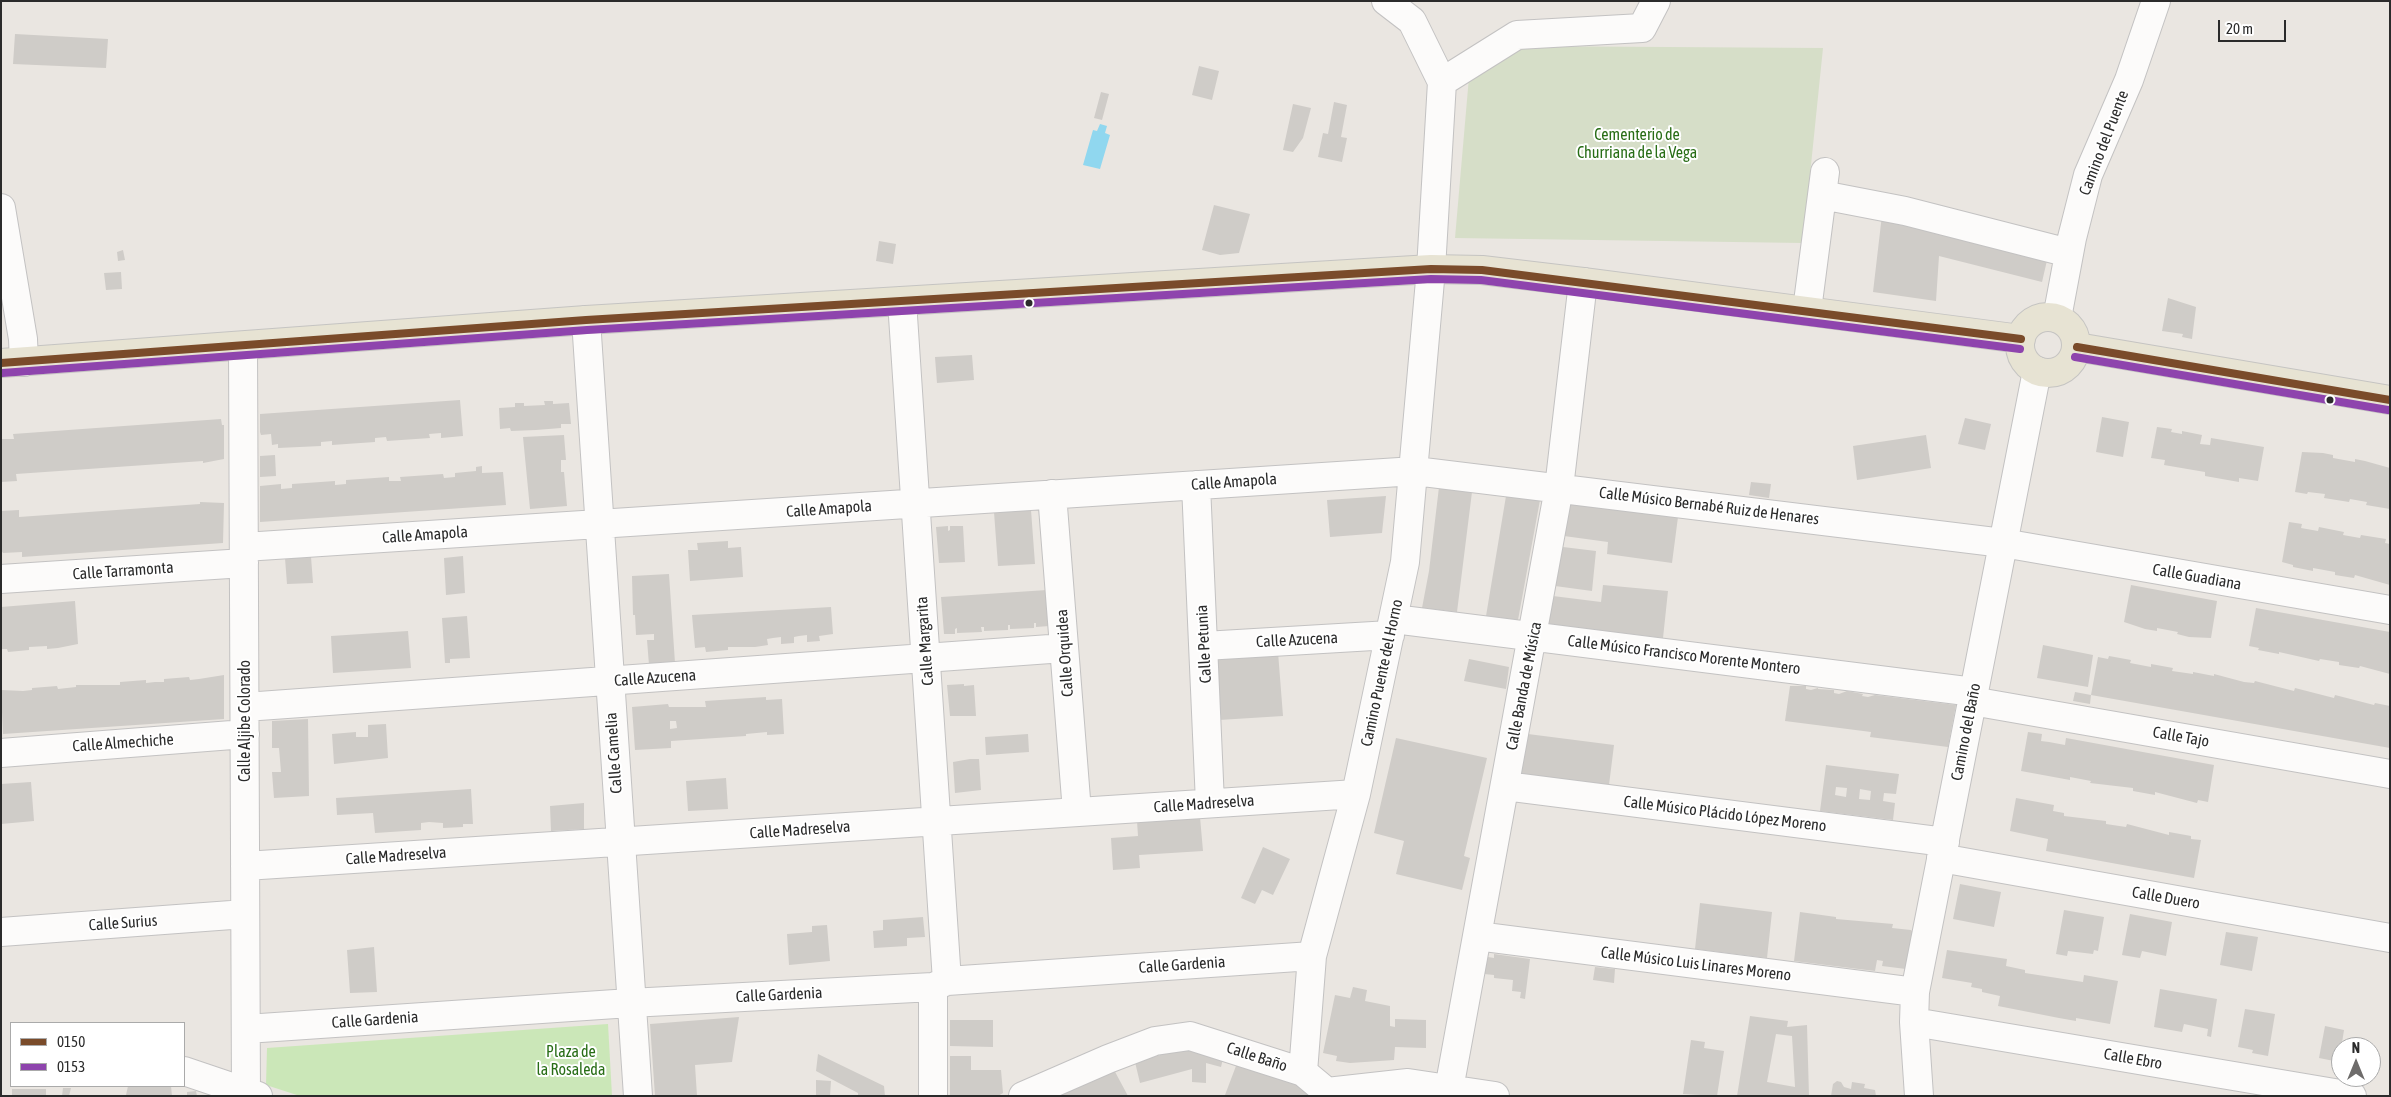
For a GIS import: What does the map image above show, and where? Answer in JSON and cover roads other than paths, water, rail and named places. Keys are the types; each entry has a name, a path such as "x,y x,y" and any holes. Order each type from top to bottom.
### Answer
{"main road":[{"path":"12,363 586,320 1431,269 1482,270 1807,310 2021,339"},
{"path":"2038,318 2057,318 2072,329 2077,347 2075,356 2062,369 2054,372 2037,371 2028,365 2023,357 2021,339 2024,330 2038,318"},
{"path":"2077,347 2390,400"}],"street":[{"path":"1386,1 1412,21 1442,82 1517,35 1642,28 1656,1"},
{"name":"Camino del Puente","path":"2057,318 2069,253 2088,175 2129,80 2156,1"},
{"name":"Camino Puente del Horno","path":"1303,1072 1312,956 1356,794 1405,562 1415,470 1431,269 1442,82"},
{"path":"1807,310 1823,184 1906,211 2069,253"},
{"path":"1,208 22,339 12,363"},
{"name":"Calle Banda de Música","path":"1449,1089 1559,488 1583,282"},
{"name":"Calle Margarita","path":"902,302 937,821 940,984 933,1096"},
{"name":"Calle Camelia","path":"586,320 630,1003 638,1096"},
{"name":"Calle Aljibe Colorado","path":"243,346 246,1029 250,1095"},
{"name":"Camino del Baño","path":"1919,1096 1914,1022 1915,992 2037,371"},
{"name":"Calle Amapola","path":"244,555 599,524 1415,470"},
{"name":"Calle Músico Bernabé Ruiz de Henares","path":"1415,470 2003,543"},
{"name":"Calle Petunia","path":"1196,485 1210,803"},
{"name":"Calle Orquidea","path":"1052,494 1077,812"},
{"name":"Calle Guadiana","path":"2003,543 2390,610"},
{"name":"Calle Tarramonta","path":"1,579 244,555"},
{"name":"Calle Músico Francisco Morente Montero","path":"1392,627 1533,636 1973,696"},
{"name":"Calle Azucena","path":"1204,646 1392,627"},
{"name":"Calle Azucena","path":"244,707 1064,648"},
{"name":"Calle Tajo","path":"1973,696 2390,774"},
{"name":"Calle Almechiche","path":"1,753 245,734"},
{"name":"Calle Músico Plácido López Moreno","path":"1505,786 1943,850"},
{"name":"Calle Madreselva","path":"245,866 1356,794"},
{"name":"Calle Duero","path":"1943,850 2390,938"},
{"name":"Calle Surius","path":"1,932 245,914"},
{"name":"Calle Músico Luis Linares Moreno","path":"1477,936 1915,992"},
{"name":"Calle Gardenia","path":"246,1029 940,984 1312,956"},
{"name":"Calle Ebro","path":"1914,1022 2352,1096"},
{"name":"Calle Baño","path":"1023,1096 1155,1041 1190,1036 1303,1072 1326,1094 1388,1090 1408,1083 1495,1096"},
{"path":"185,1071 250,1095"}],"water":[{"path":"1100,124 1107,126 1105,133 1110,135 1100,169 1083,165 1093,130 1097,131"}],"park label":[{"name":"Cementerio de Churriana de la Vega","path":"1637,144"},
{"name":"Plaza de la Rosaleda","path":"571,1061"}]}
